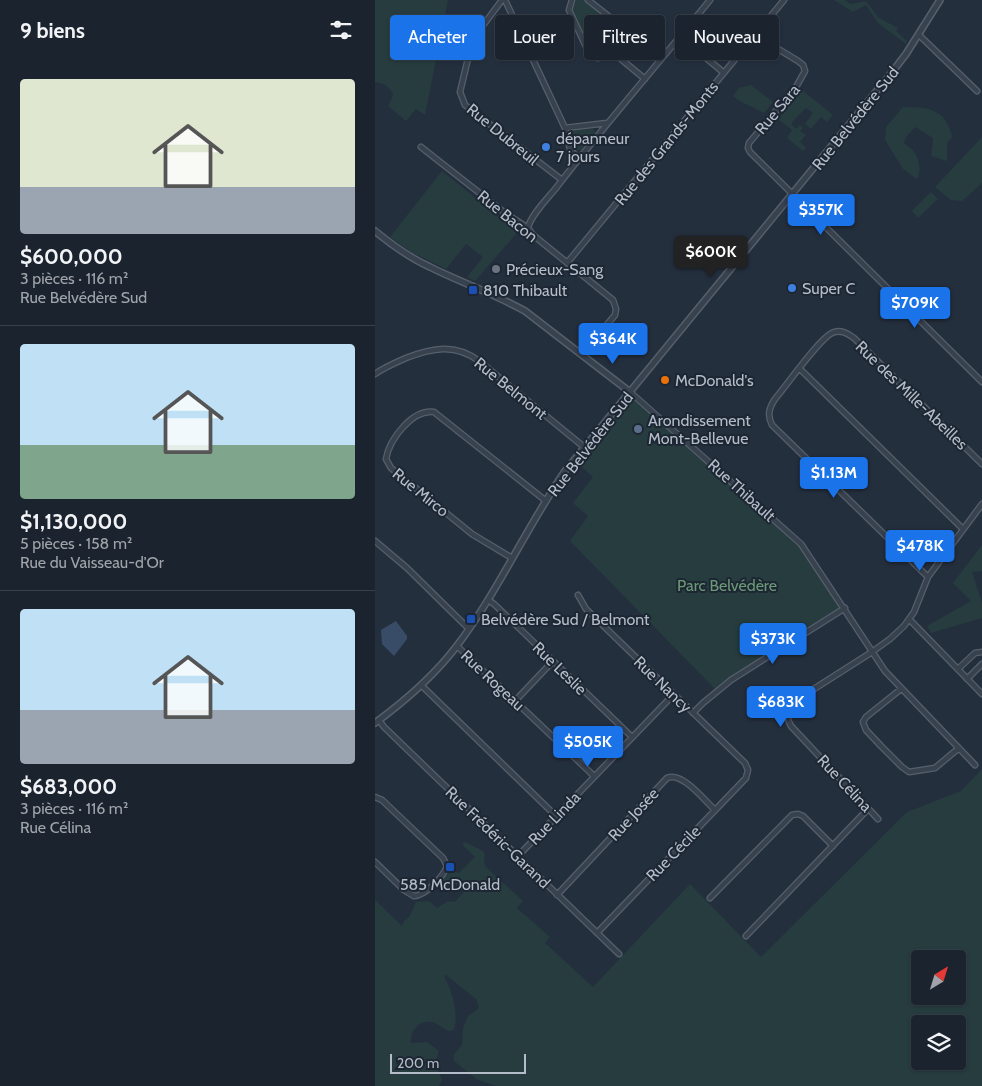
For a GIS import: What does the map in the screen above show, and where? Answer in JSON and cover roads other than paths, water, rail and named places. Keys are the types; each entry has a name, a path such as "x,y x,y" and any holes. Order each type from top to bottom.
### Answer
{"street":[{"path":"504,0 565,128 570,149 579,159"},
{"name":"Rue Dubreuil","path":"504,0 479,31 471,46 460,96 465,105 562,180"},
{"path":"572,0 569,10 584,43"},
{"path":"588,0 607,15"},
{"path":"698,15 710,0"},
{"name":"Rue des Grands-Monts","path":"772,15 784,0"},
{"name":"Rue Belvédère Sud","path":"377,722 421,685 457,646 488,600 545,501 565,471 893,71 919,35 940,0"},
{"path":"919,35 977,91"},
{"path":"528,228 529,223 607,123 675,42"},
{"name":"Rue Sara","path":"779,50 803,65 805,72 802,79 747,146 749,152 982,382"},
{"path":"622,60 645,79"},
{"path":"709,60 724,73"},
{"name":"Rue des Grands-Monts","path":"567,263 735,60"},
{"path":"565,128 607,123"},
{"name":"Rue Bacon","path":"421,147 510,217 528,228 533,235 615,304 615,315 583,354"},
{"name":"Rue Thibault","path":"375,231 419,262 525,311 630,392 798,540 808,551 885,671 975,765"},
{"name":"Rue des Mille-Abeilles","path":"801,368 822,341 833,332 844,331 854,338 982,464"},
{"name":"Rue Belmont","path":"375,374 392,364 430,350 449,348 462,351 479,361 584,447"},
{"path":"928,577 772,425 769,409 801,368 963,529"},
{"name":"Rue Mirco","path":"512,558 472,534 391,468 387,459 388,450 394,439 403,427 415,418 427,412 434,412 545,501"},
{"path":"873,652 897,634 910,620 918,605 928,577 982,504"},
{"path":"375,541 407,568 469,630"},
{"name":"Rue Nancy","path":"578,595 586,609 745,763 748,773"},
{"name":"Rue Leslie","path":"488,600 632,737"},
{"path":"693,713 731,680 845,608"},
{"path":"910,620 982,694"},
{"name":"Rue Rogeau","path":"457,646 594,776"},
{"name":"Rue Célina","path":"873,652 795,701 787,713 789,722 795,730 878,819"},
{"path":"958,669 975,653 982,652"},
{"path":"515,701 553,661"},
{"path":"967,679 982,664"},
{"path":"421,685 556,816"},
{"path":"901,689 866,717 863,722 866,730 892,757 906,770 914,772 935,768 959,748"},
{"name":"Rue Linda","path":"518,856 674,694"},
{"name":"Rue Frédéric-Garand","path":"377,722 619,954"},
{"name":"Rue Cécile","path":"597,932 746,778 748,773"},
{"name":"Rue Josée","path":"557,894 667,778 672,776 681,778 715,810"},
{"path":"375,797 382,800 446,862 445,871 425,893 417,896 409,894 375,862"},
{"path":"746,936 868,809"},
{"path":"710,898 792,814 803,816 833,846"}],"water":[{"path":"396,621 407,636 407,639 394,656 382,644 381,630"}],"place":[{"name":"dépanneur 7 jours","path":"546,147"},
{"name":"Précieux-Sang","path":"496,269"},
{"name":"Super C","path":"792,288"},
{"name":"810 Thibault","path":"473,290"},
{"name":"McDonald's","path":"665,380"},
{"name":"Arondissement Mont-Bellevue","path":"638,429"},
{"name":"Belvédère Sud / Belmont","path":"471,619"},
{"name":"585 McDonald","path":"450,867"}],"park label":[{"name":"Parc Belvédère","path":"727,585"}]}
